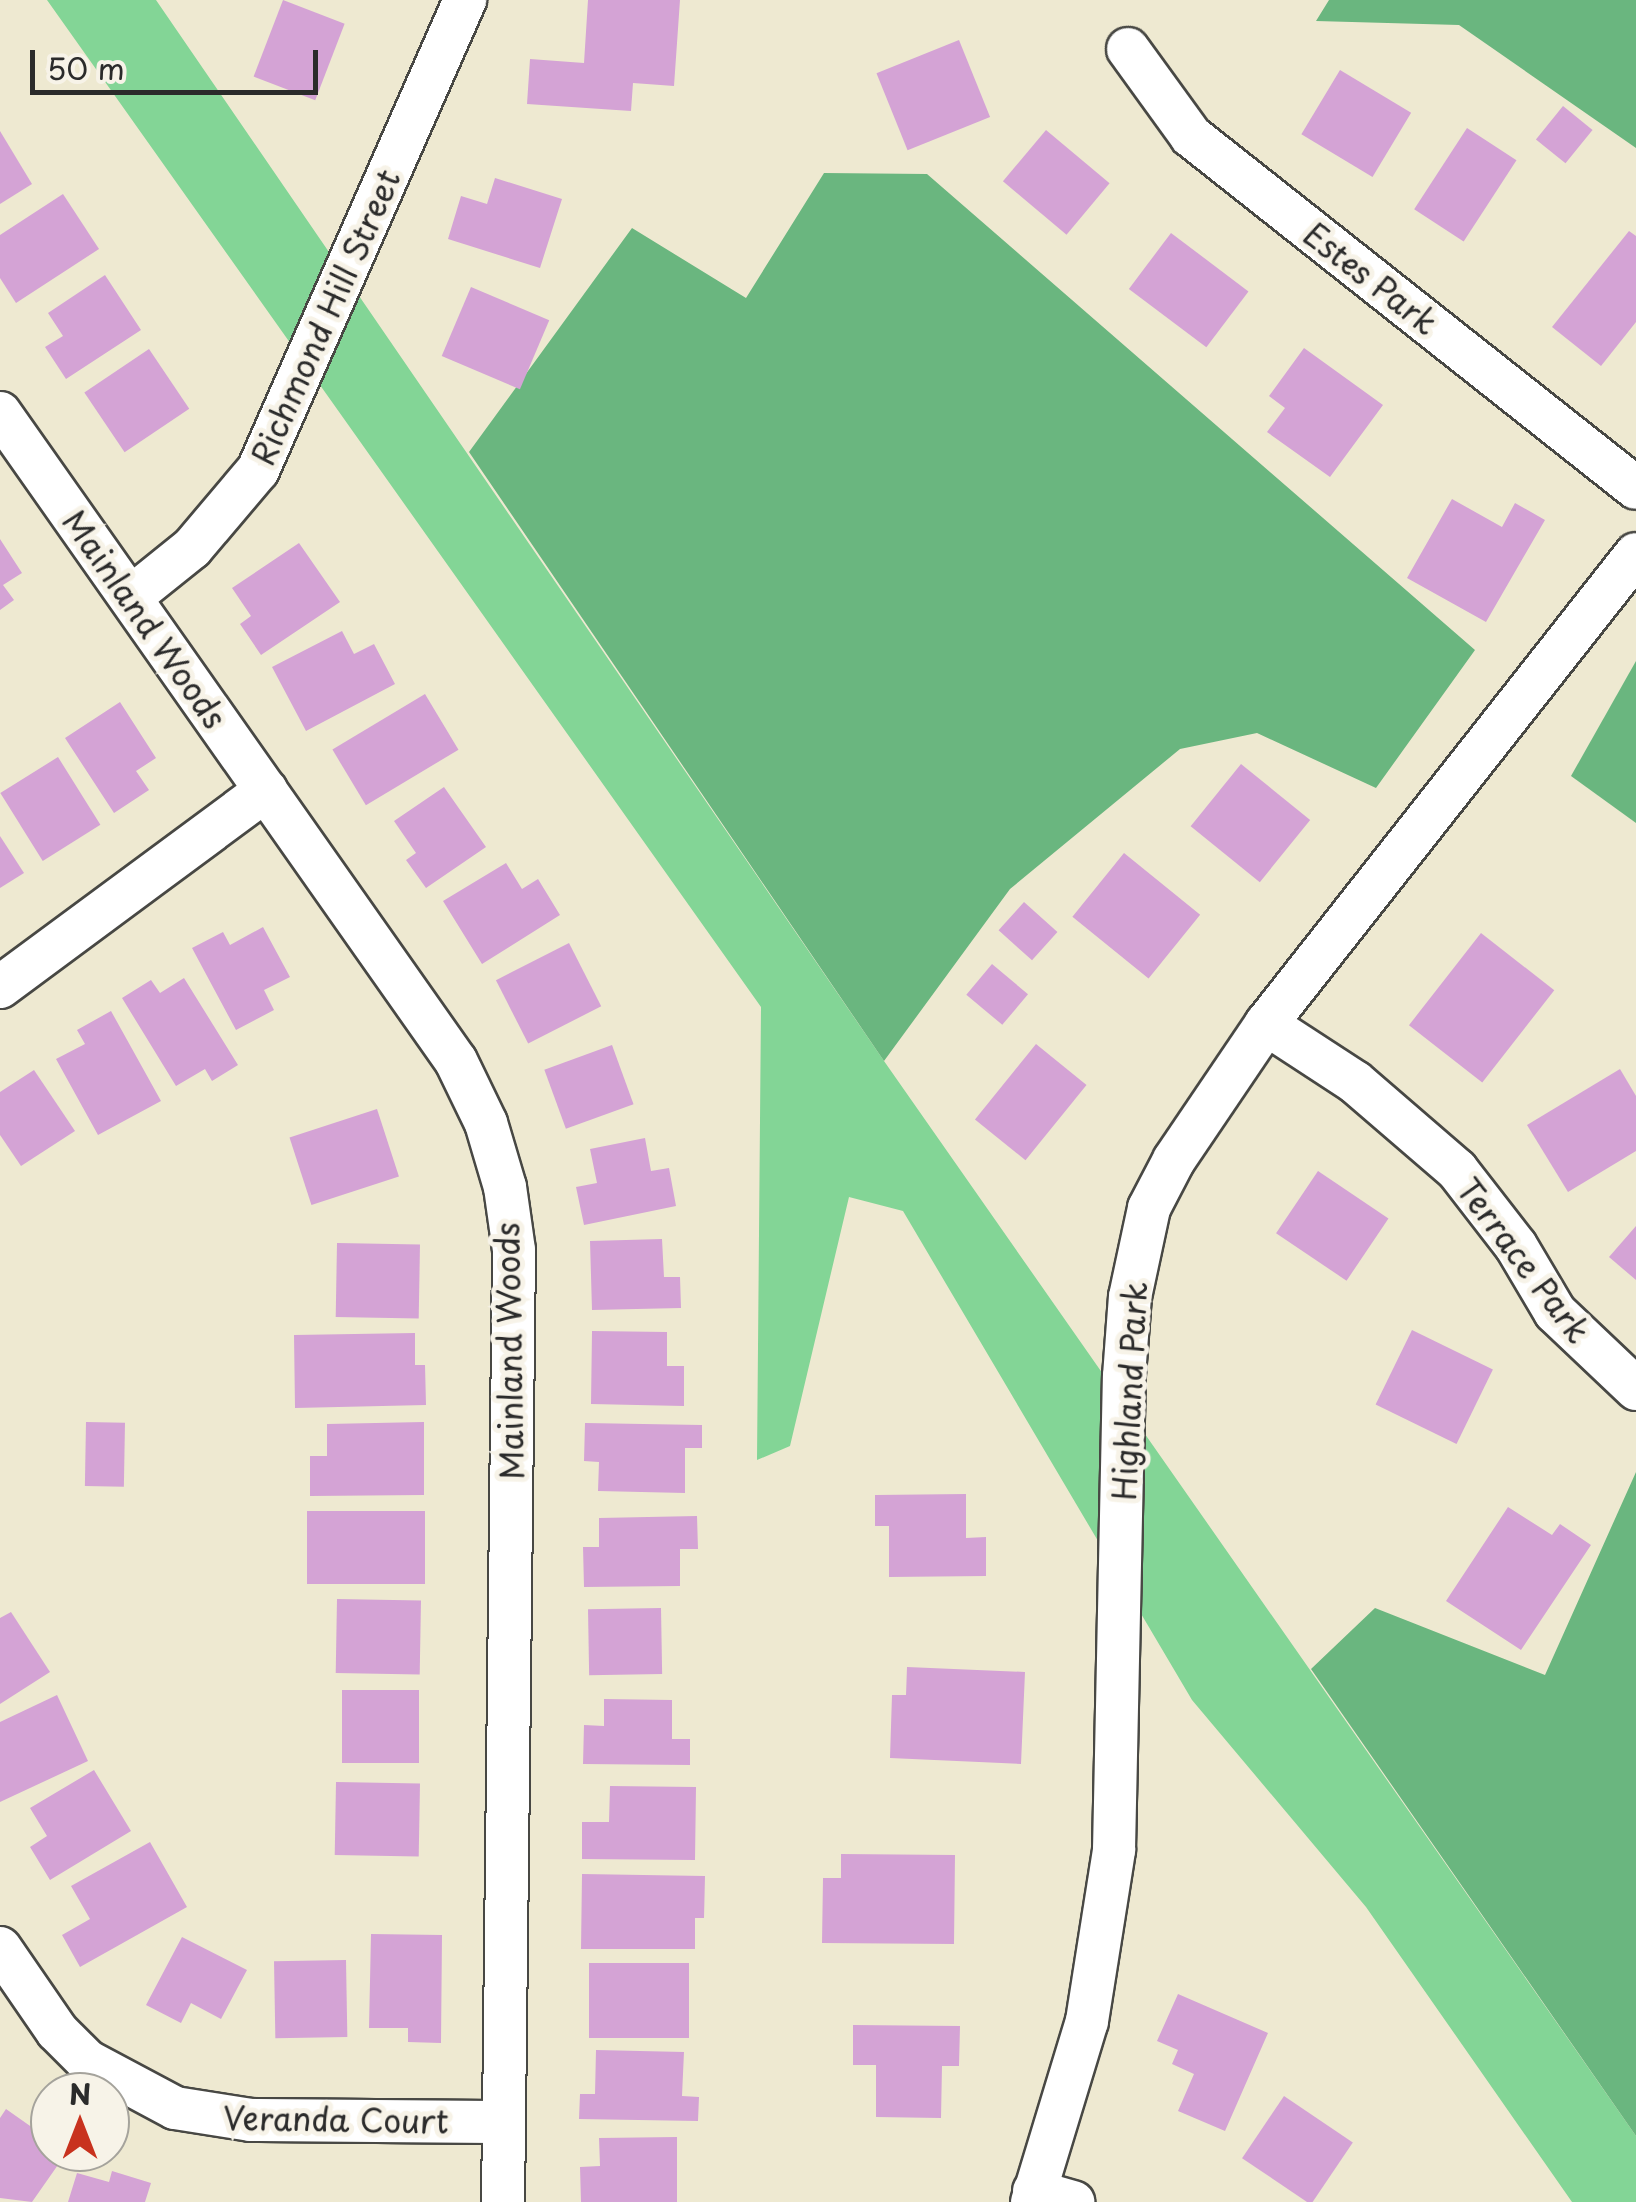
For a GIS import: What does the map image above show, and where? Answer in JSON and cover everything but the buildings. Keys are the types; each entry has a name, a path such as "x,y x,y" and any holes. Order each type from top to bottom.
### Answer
{"street":[{"name":"Richmond Hill Street","path":"131,597 192,548 258,470 465,0"},
{"name":"Estes Park","path":"1128,48 1191,136 1636,488"},
{"name":"Mainland Woods","path":"0,413 456,1061 486,1123 505,1187 514,1250 502,2202"},
{"name":"Highland Park","path":"1047,2198 1088,2021 1114,1850 1130,1297 1149,1208 1174,1160 1266,1024 1636,554"},
{"path":"0,986 266,790"},
{"name":"Terrace Park","path":"1266,1024 1354,1082 1458,1170 1516,1246 1555,1312 1636,1390"},
{"name":"Veranda Court","path":"0,1948 58,2031 88,2061 175,2108 251,2120 501,2122"}],"green space":[{"path":"47,0 156,0 884,1061 1636,2136 1636,2202 1572,2202 1366,1907 1192,1700 903,1211 849,1197 790,1446 757,1460 761,1007"},
{"path":"1329,0 1636,0 1636,148 1459,25 1316,21"},
{"path":"824,173 927,174 1475,650 1376,788 1257,733 1180,749 1010,889 884,1061 469,452 632,228 746,298"},
{"path":"1636,661 1636,823 1571,776"},
{"path":"1636,1472 1636,2136 1311,1669 1375,1608 1545,1675"}]}
